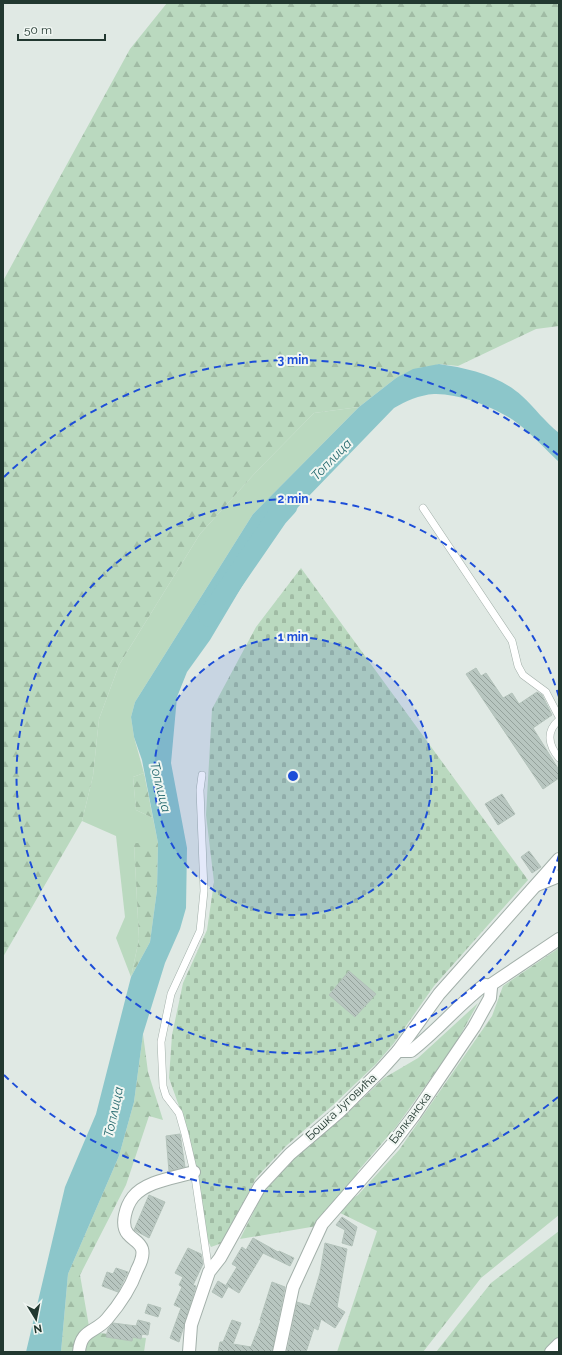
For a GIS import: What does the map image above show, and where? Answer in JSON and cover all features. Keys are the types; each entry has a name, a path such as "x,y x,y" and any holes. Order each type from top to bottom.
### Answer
{"street":[{"name":"Бошка Југовића","path":"189,1352 191,1325 209,1272 220,1258 260,1186 290,1154 338,1113 380,1071 398,1051 439,994 559,859"},
{"path":"536,885 559,876"},
{"path":"398,1051 411,1051 432,1033 462,1002 483,986 489,986 559,939"},
{"name":"Балканска","path":"279,1352 293,1287 322,1224 393,1143 415,1114 460,1048 486,1006 492,991 489,986"},
{"path":"79,1352 84,1335 106,1320 116,1307 135,1276 142,1259 143,1251 141,1245 128,1234 124,1228 124,1219 132,1198 150,1185 194,1172"},
{"path":"551,1352 559,1344"}],"lane":[{"path":"422,508 512,641 518,666 523,675 546,692 559,717"},
{"path":"559,720 550,731 549,738 552,748 559,758"},
{"path":"202,775 200,790 204,891 200,931 172,994 161,1042 163,1086 166,1096 179,1113 194,1172 209,1272"}],"green space":[{"path":"167,3 559,3 559,326 536,329 458,366 439,364 396,378 359,407 314,413 257,471 200,534 119,665 99,719 93,776 82,821 3,957 3,281 130,49"},
{"path":"359,407 253,514 135,702 131,717 134,737 144,773 133,777 136,810 153,818 158,843 134,843 139,939 131,977 116,938 125,917 116,836 82,821 93,776 99,719 119,665 200,534 257,471 314,413"},
{"path":"301,568 528,880 434,986 394,1043 376,1064 333,1105 286,1146 256,1178 222,1243 211,1247 205,1235 185,1123 169,1078 172,1035 183,983 207,930 214,882 206,815 212,709 256,627"},
{"path":"144,773 153,818 136,810 133,777"},
{"path":"134,843 158,843 157,890 150,942 131,977 139,939"},
{"path":"559,948 559,1215 481,1278 423,1352 337,1352 377,1231 334,1210 317,1226 240,1239 263,1193 295,1158 341,1119 384,1078 418,1058 478,1003 456,1043 396,1127 358,1171 354,1185 335,1209 358,1195 399,1150 492,1016 503,986"},
{"path":"143,1034 148,1072 163,1120 149,1116 126,1185 80,1275 90,1332 146,1338 144,1352 61,1352 68,1274 119,1156 134,1102"},
{"path":"559,1231 559,1342 548,1352 436,1352 491,1283"}],"water":[{"path":"439,364 483,374 504,383 522,396 559,433 559,462 523,427 509,417 477,402 444,394 434,394 418,397 399,405 394,408 275,531 210,640 187,672 177,697 171,763 187,848 186,908 180,929 165,963 143,1034 134,1102 119,1156 68,1274 61,1352 26,1352 65,1187 96,1114 131,977 150,942 157,890 158,843 142,760 134,737 131,717 135,702 253,514 359,407 396,378 413,369","holes":["266,527 270,529 235,589 225,601 225,595 244,553"]}],"building":[{"path":"476,668 481,676 486,673 503,698 512,693 519,704 537,692 542,695 552,715 533,728 559,770 559,778 543,789 466,674"},
{"path":"502,794 515,814 498,825 485,804"},
{"path":"529,851 541,867 532,873 521,857"},
{"path":"349,971 376,994 355,1017 329,995"},
{"path":"180,1134 185,1167 169,1171 166,1136"},
{"path":"149,1195 165,1202 149,1238 134,1230"},
{"path":"342,1217 357,1227 352,1246 342,1243 345,1230 336,1225"},
{"path":"253,1238 278,1252 279,1251 294,1258 290,1266 263,1253 239,1293 226,1285 237,1267 232,1264 242,1247 246,1250"},
{"path":"325,1243 347,1249 337,1307 345,1312 335,1328 321,1319 318,1330 314,1328 306,1352 287,1352 297,1302 310,1306 320,1273"},
{"path":"188,1248 201,1254 203,1264 193,1285 196,1286 179,1342 170,1338 181,1308 174,1305 182,1287 179,1285 183,1277 175,1273"},
{"path":"116,1268 128,1272 118,1292 102,1286 107,1272 113,1274"},
{"path":"218,1281 228,1287 222,1298 212,1292"},
{"path":"272,1282 285,1287 272,1352 218,1352 220,1342 223,1342 232,1320 241,1323 233,1344 251,1347 261,1321 260,1320"},
{"path":"148,1304 161,1308 158,1317 145,1313"},
{"path":"138,1320 150,1323 148,1335 142,1334 141,1339 133,1337 132,1341 106,1337 108,1329 113,1323 136,1326"}],"waterway":[{"name":"Топлица","path":"209,616 277,517 287,506"}]}
